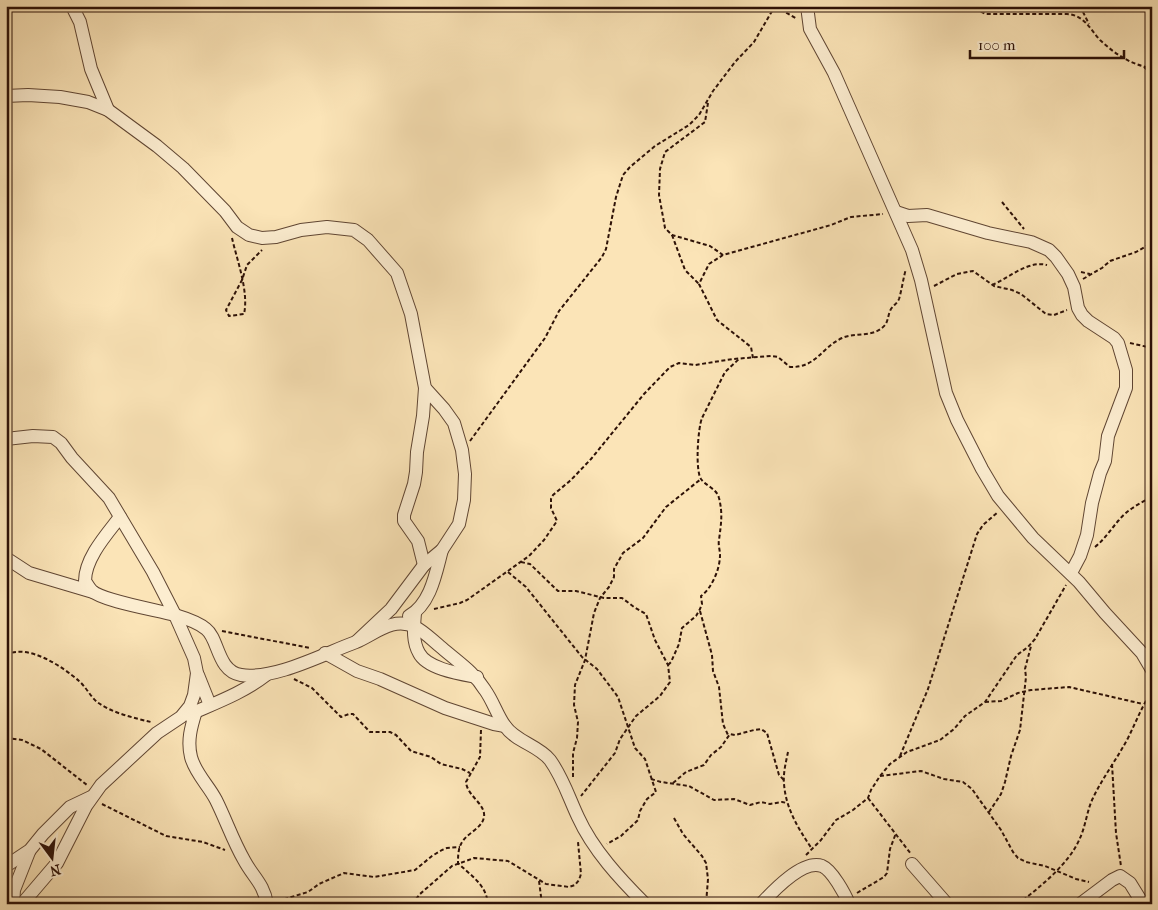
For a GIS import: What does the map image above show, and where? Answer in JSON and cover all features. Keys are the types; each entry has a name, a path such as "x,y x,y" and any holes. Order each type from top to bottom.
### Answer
{"street":[{"path":"72,6 80,22 90,69 108,110"},
{"path":"807,6 810,29 834,73 915,258 940,374 951,406 982,469 1006,505 1033,538 1071,573 1142,653 1152,670"},
{"path":"6,96 60,97 88,102 108,110 183,168 225,211 237,227 249,235 262,238 276,237 301,230 327,227 354,230 368,240 397,273 411,314 424,388 423,416 415,478 404,515 404,520 418,541 424,564"},
{"path":"896,212 908,216 927,215 988,233 1031,242 1049,250 1066,270 1074,287 1077,303 1084,318 1117,341 1126,370 1126,388 1108,436 1105,461 1100,473 1087,535 1080,556 1071,573"},
{"path":"22,904 57,864 93,795 101,785 164,728 181,717 254,685 272,673 357,641 381,628 396,624 415,613 427,596 433,583 442,550 459,524 464,500 462,450 454,423 444,409 424,388"},
{"path":"6,439 33,436 53,437 61,443 72,458 109,498 153,572 175,615 194,658 210,705"},
{"path":"93,592 85,582 88,568 93,556 120,516"},
{"path":"357,641 391,609 424,564 442,550"},
{"path":"6,558 30,573 118,601 175,615 207,630 221,658 229,669 239,675 272,673"},
{"path":"415,613 415,642 419,654 431,664 453,672 477,677"},
{"path":"396,624 414,627 427,635 477,677 495,704 505,726 522,741 549,759 566,786 578,817 598,849 617,874 645,904"},
{"path":"325,653 357,670 431,702 481,720 505,726"},
{"path":"181,717 190,706 198,673"},
{"path":"196,711 190,729 189,745 191,759 216,799 243,859 265,891 267,904"},
{"path":"6,866 30,850 70,807 93,795"},
{"path":"13,904 14,890 30,850"},
{"path":"912,864 947,904"},
{"path":"761,904 776,888 797,872 807,866 815,865 823,867 836,881 849,902"},
{"path":"1080,904 1117,878 1152,899"},
{"path":"1134,889 1143,904"}],"path":[{"path":"462,450 479,430 545,338 559,311 602,257 606,249 616,197 624,174 654,146 689,124 699,115 735,62 754,42 775,6 794,16 810,29"},
{"path":"969,6 986,14 1073,15 1082,18 1100,39 1122,58 1144,67 1152,68"},
{"path":"1080,6 1091,28"},
{"path":"1144,67 1152,74"},
{"path":"709,99 705,122 665,152 660,169 660,195 665,228 672,234 710,246 724,255"},
{"path":"1002,202 1020,221 1031,242"},
{"path":"699,284 709,264 724,255 831,225 851,217 896,212"},
{"path":"672,234 685,270 699,284 717,320 751,347 753,358"},
{"path":"231,236 242,280 246,305 244,314 229,316 226,310 242,280 247,265 263,249"},
{"path":"1074,287 1110,261 1152,244"},
{"path":"992,284 1008,278 1020,270 1038,264 1046,264 1066,270"},
{"path":"415,613 460,603 536,550 557,521 551,508 553,495 586,464 644,394 670,367 676,363 695,365 774,356 790,367 810,364 822,352 843,337 878,331 886,324 890,310 897,304 906,268"},
{"path":"923,291 957,274 972,271 992,284 1020,294 1048,315 1058,314 1077,303"},
{"path":"1117,341 1152,348"},
{"path":"668,665 679,644 682,628 696,616 700,609 702,604 701,596 710,588 720,560 719,540 723,517 717,493 701,479 697,462 700,424 725,372 739,359"},
{"path":"568,794 573,779 573,753 577,738 578,722 574,705 574,691 585,660 594,613 600,598 609,587 614,577 614,569 623,553 643,538 656,523 666,507 701,479"},
{"path":"1080,556 1090,552 1102,541 1120,518 1152,497"},
{"path":"900,756 928,690 978,534 983,525 1006,505"},
{"path":"521,562 530,564 558,591 576,591 600,598 622,598 646,614 655,640 668,665 670,682 666,689 636,716 620,739 615,753 574,806"},
{"path":"508,571 526,587 585,660 598,669 620,700 635,748 645,759 656,792 647,799 640,811 638,820 621,836 598,849"},
{"path":"797,872 800,861 821,840 836,820 854,810 868,798 880,776 890,764 900,756 940,740 954,729 965,716 984,702 1017,655 1031,643 1057,603 1071,573"},
{"path":"700,609 701,620 712,655 713,671 721,696 723,724 728,735"},
{"path":"207,630 259,637 280,643 312,648"},
{"path":"989,812 1001,794 1006,782 1011,756 1020,730 1026,677 1025,669 1031,643"},
{"path":"6,655 17,652 36,654 80,682 92,697 102,704 164,728"},
{"path":"272,673 312,688 341,718 353,714 370,732 390,732 396,735 411,751 431,757 440,764 462,768 470,772"},
{"path":"984,702 1001,701 1023,692 1069,687 1143,704"},
{"path":"1018,904 1037,890 1056,872 1080,840 1091,802 1127,739 1143,704 1152,691"},
{"path":"458,864 460,847 465,838 484,819 482,808 466,787 470,772 480,757 481,720"},
{"path":"673,782 686,772 704,765 711,755 721,747 728,735 751,730 765,730 779,776 784,780"},
{"path":"6,738 22,740 41,748 93,795 122,815 166,836 204,842 226,850"},
{"path":"788,752 784,780 787,803 792,817 812,849"},
{"path":"880,776 921,771 944,779 964,782 972,789 989,812 1018,858 1088,882 1117,878 1112,764"},
{"path":"651,778 661,782 673,782 696,788 714,800 734,799 750,805 761,802 770,804 787,803"},
{"path":"868,798 912,856 912,864"},
{"path":"674,818 683,834 706,863 708,879 706,904"},
{"path":"849,902 858,892 884,878 887,873 890,849 896,833"},
{"path":"412,904 420,894 452,866 474,858 508,861 539,881 570,887 575,885 581,874 578,840"},
{"path":"267,904 308,892 319,884 344,873 374,877 416,870 442,850 460,847"},
{"path":"458,864 481,884 485,890 488,904"},
{"path":"539,881 542,904"}]}
